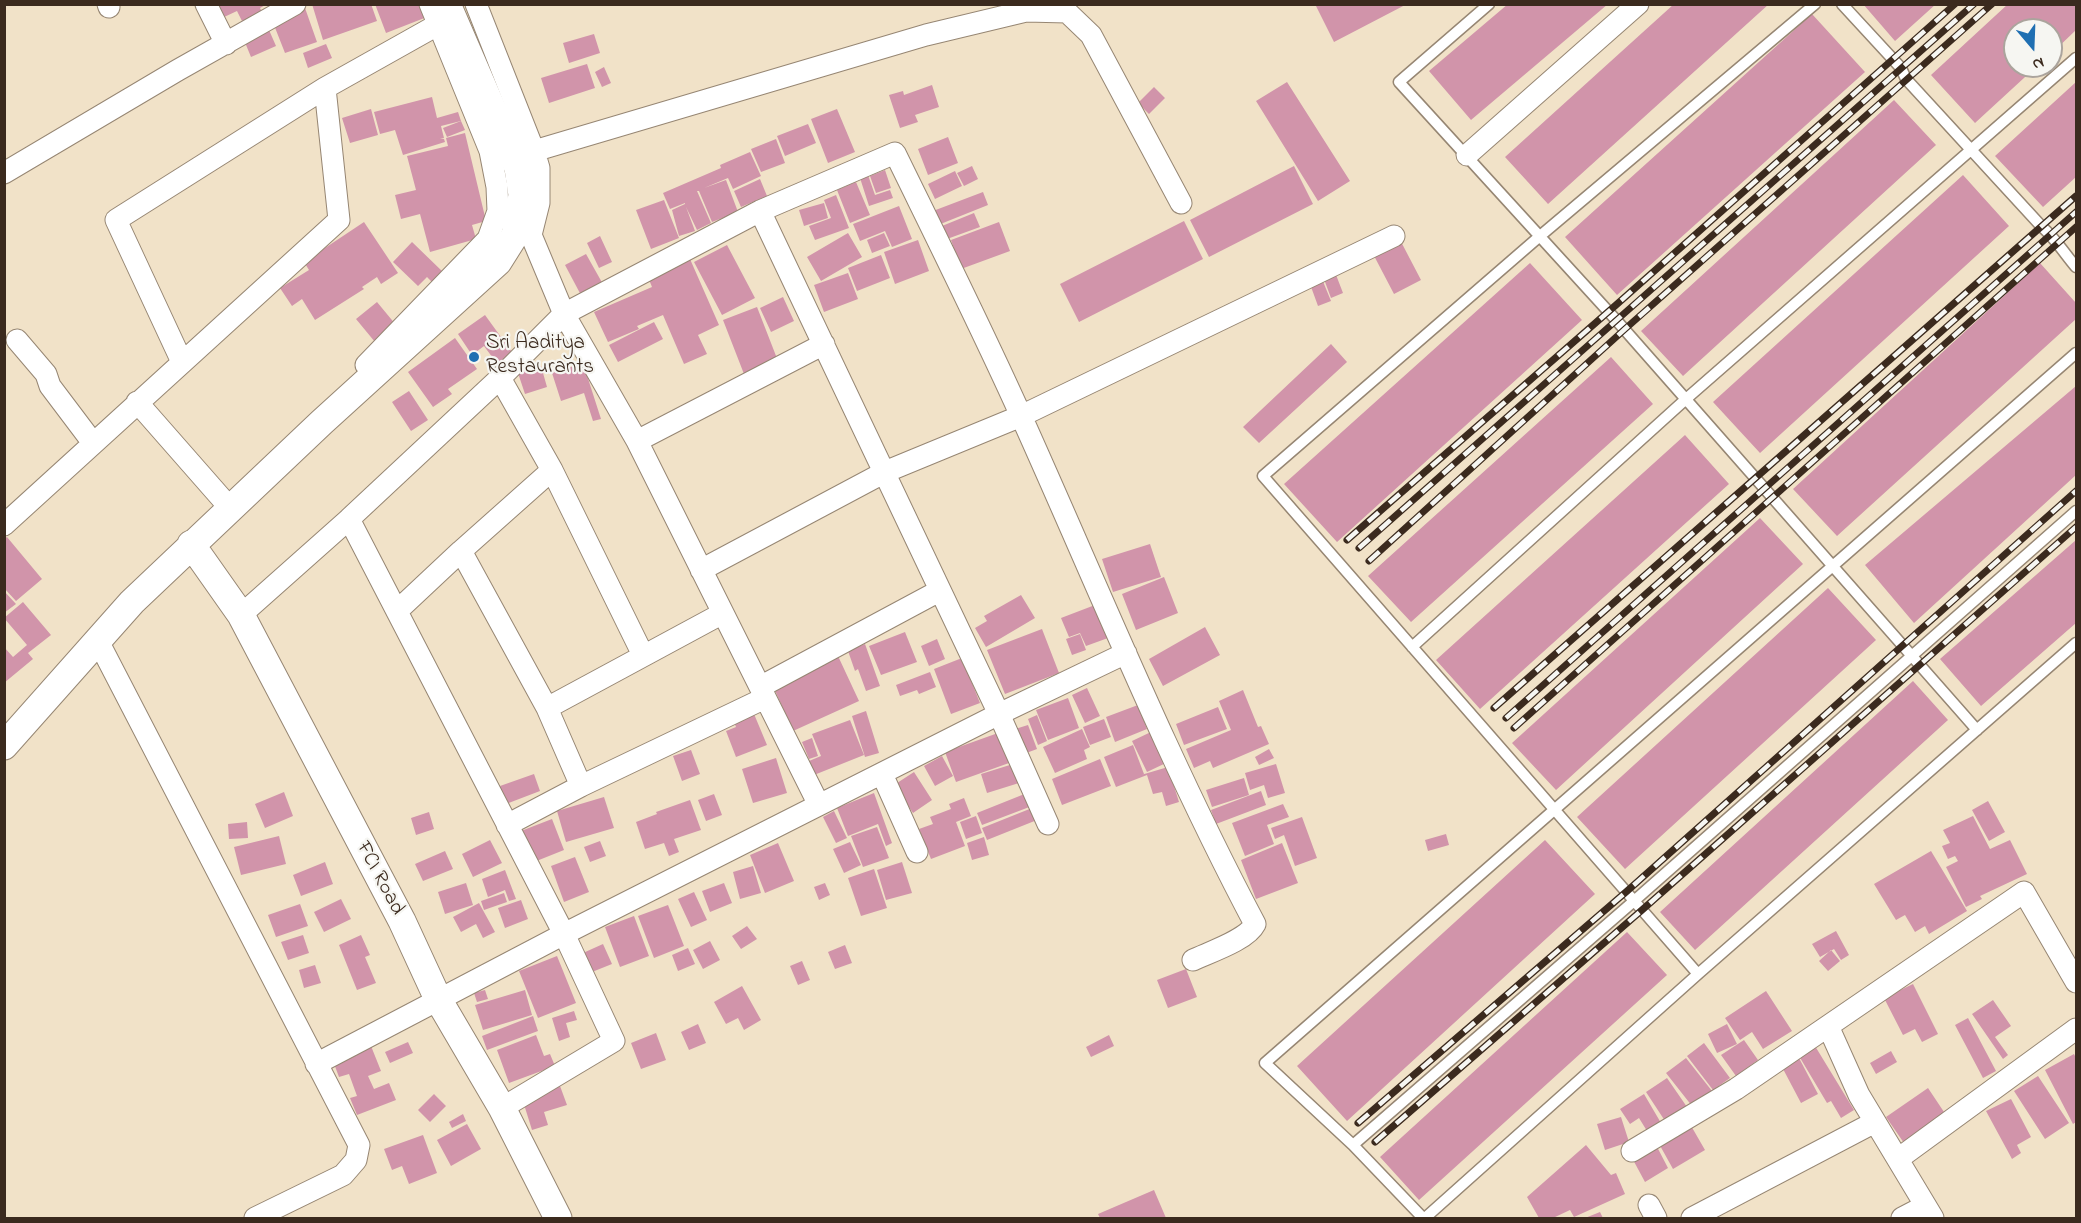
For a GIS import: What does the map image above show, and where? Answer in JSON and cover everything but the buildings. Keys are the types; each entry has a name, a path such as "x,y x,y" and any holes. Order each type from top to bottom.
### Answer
{"street":[{"path":"206,4 226,44"},
{"path":"4,173 295,4"},
{"path":"4,746 97,639 191,544 498,262 515,235 522,195 518,168 443,14 430,4"},
{"path":"476,4 539,168 539,203 531,235 564,314 637,441 819,805"},
{"path":"1467,155 1638,4"},
{"path":"534,151 926,35 1026,11 1067,12 1091,35 1181,203"},
{"path":"182,362 116,220 443,14"},
{"path":"250,490 266,461 381,350 488,239 498,212 497,187 490,152 443,14"},
{"path":"4,525 339,220 325,88"},
{"path":"242,615 500,378 564,314 760,211 896,153 1021,416 1126,654 1208,831 1255,924 1252,930 1243,936 1193,960"},
{"path":"760,211 999,714 1048,824"},
{"path":"701,570 885,472 1021,416 1394,236"},
{"path":"17,340 46,374 50,386 93,442"},
{"path":"637,441 824,344"},
{"path":"500,378 552,470 643,655"},
{"path":"137,402 230,508"},
{"path":"397,611 552,470"},
{"path":"349,519 564,934 614,1041 502,1108"},
{"name":"FCI Road","path":"191,544 242,615 402,921 438,999 502,1108 558,1218"},
{"path":"461,551 547,708 582,786"},
{"path":"507,825 763,693 939,591"},
{"path":"547,708 723,613"},
{"path":"97,639 358,1145 356,1160 343,1175 255,1218"},
{"path":"316,1064 564,934 999,714 1126,654"},
{"path":"882,774 917,852"},
{"path":"1632,1151 1736,1089 2024,892 2076,982"},
{"path":"1828,1026 1859,1095 1929,1212 1902,1218"},
{"path":"1898,1160 2076,1029"},
{"path":"1692,1218 1875,1122"}],"lane":[{"path":"1489,4 1400,82 1686,399 1977,730"},
{"path":"1698,974 1263,476 1540,236 1815,4"},
{"path":"1842,4 1901,68 1906,79 2051,235 2076,267"},
{"path":"1412,647 1686,399 2076,58"},
{"path":"2076,353 1265,1063 1353,1145 1424,1218 2076,643"},
{"path":"1353,1145 1634,901 2076,511"}],"railway":[{"path":"1347,540 1955,4"},
{"path":"1359,548 1974,4"},
{"path":"1369,561 1625,329 1992,4"},
{"path":"1494,708 2076,196"},
{"path":"1506,718 2076,212"},
{"path":"1514,728 2076,227"},
{"path":"1358,1123 1626,892 2076,491"},
{"path":"1375,1142 2076,527"}],"place":[{"name":"Sri Aaditya Restaurants","path":"474,357"}]}
